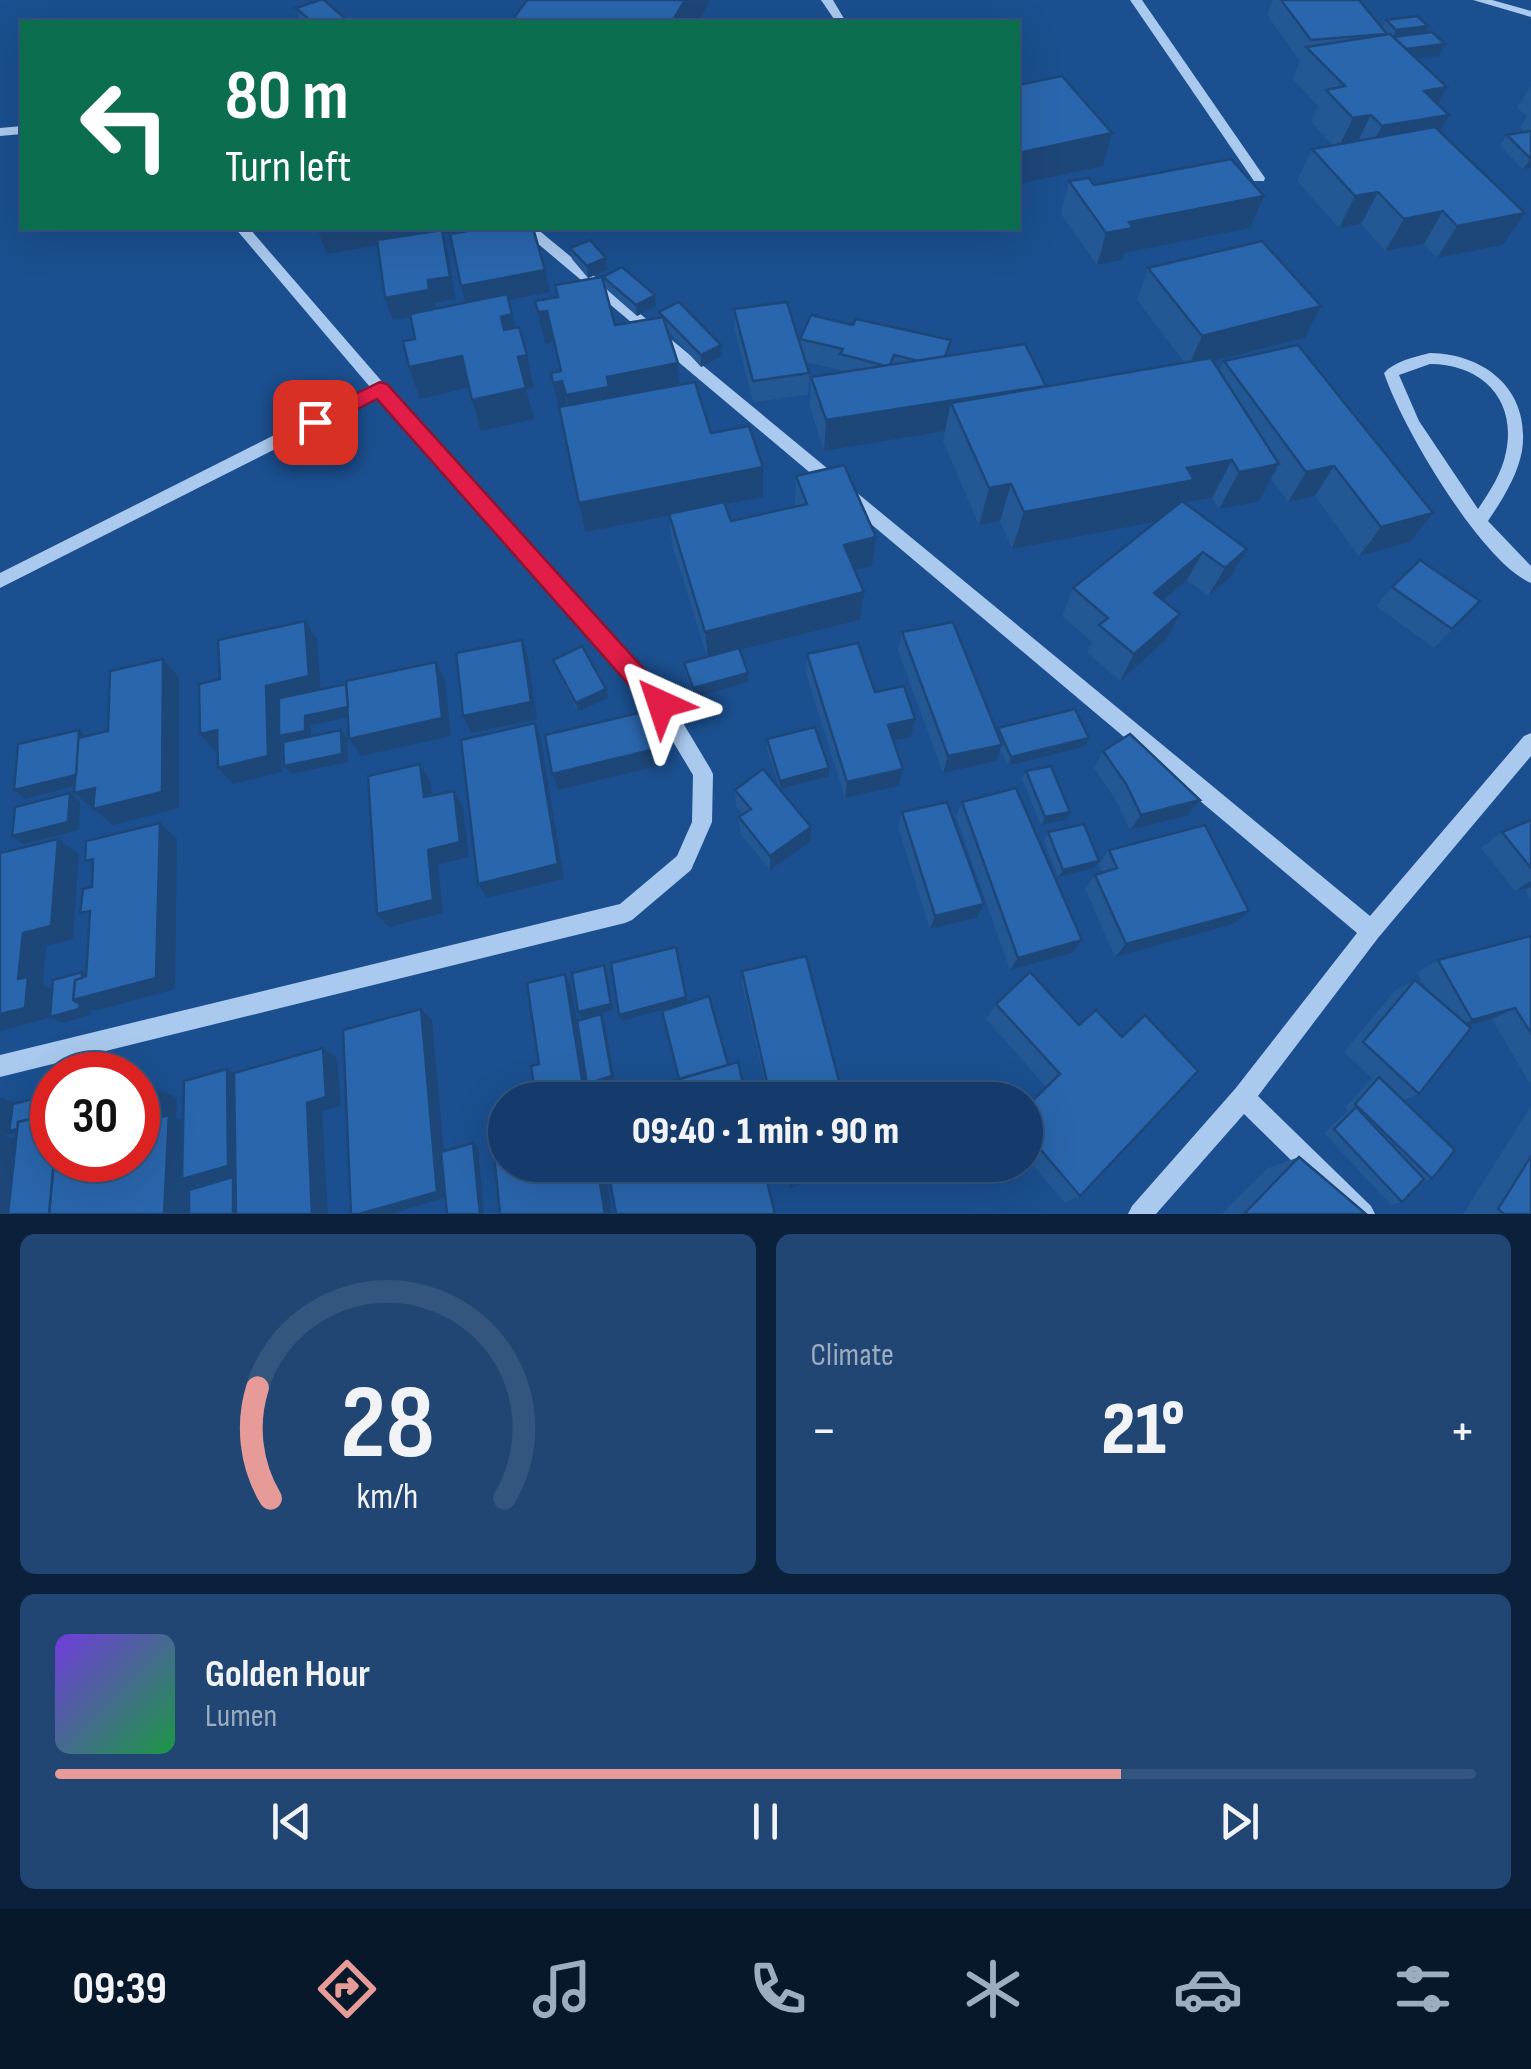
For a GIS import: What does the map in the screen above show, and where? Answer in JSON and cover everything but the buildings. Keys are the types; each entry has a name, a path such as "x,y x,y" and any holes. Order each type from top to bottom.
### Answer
{"street":[{"path":"1136,0 1260,178"},
{"path":"1478,0 1531,14"},
{"path":"0,1066 624,912 684,864 702,822 703,774 661,704 244,230"},
{"path":"530,230 1370,931"},
{"path":"1480,520 1508,478 1516,429 1507,398 1488,372 1447,358 1412,359 1391,373 1396,394 1418,439 1480,520 1531,576"},
{"path":"0,581 380,389"},
{"path":"1140,1214 1242,1096 1370,931 1523,763 1531,742"},
{"path":"1242,1096 1363,1214"}],"route":[{"path":"315,422 380,389 661,704"}]}
